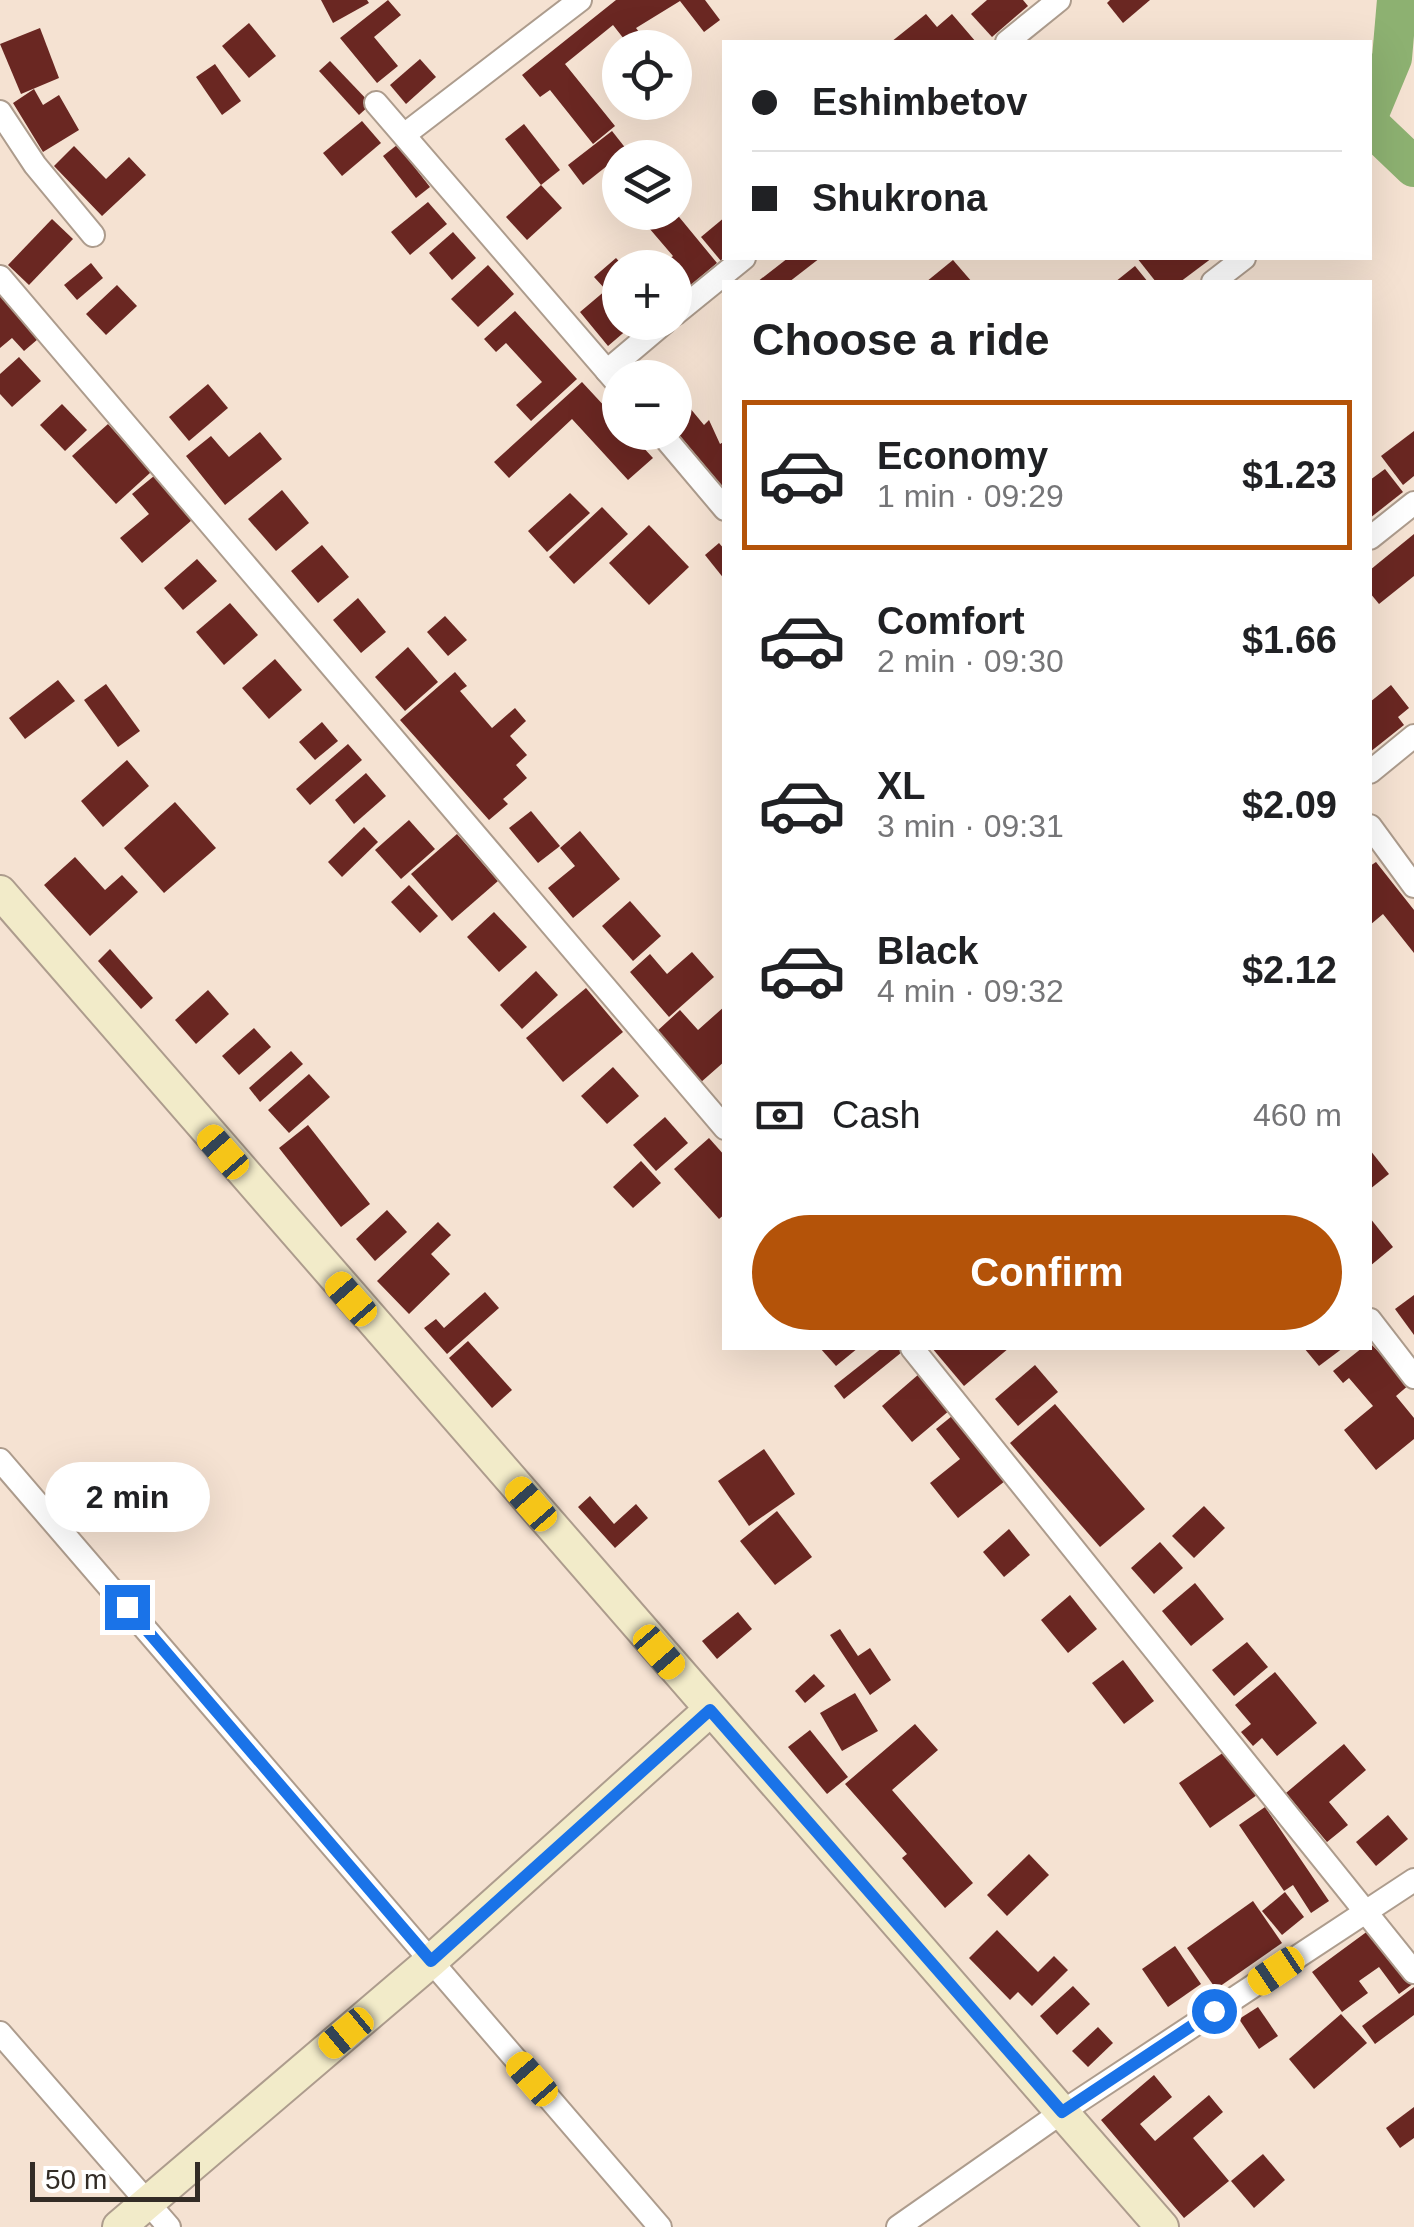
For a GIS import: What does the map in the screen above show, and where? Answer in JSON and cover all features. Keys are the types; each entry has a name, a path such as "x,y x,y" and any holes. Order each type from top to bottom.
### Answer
{"main road":[{"path":"0,892 1162,2227"},
{"path":"119,2227 431,1961 710,1710"}],"street":[{"path":"404,135 580,0"},
{"path":"1009,40 1058,0"},
{"path":"376,103 602,365"},
{"path":"0,112 35,165 93,235"},
{"path":"692,300 742,260"},
{"path":"1216,280 1241,260"},
{"path":"0,277 722,1124"},
{"path":"630,360 648,340"},
{"path":"675,450 722,505"},
{"path":"1372,536 1414,503"},
{"path":"1372,770 1414,736"},
{"path":"1372,829 1414,886"},
{"path":"1372,1323 1414,1377"},
{"path":"914,1350 1368,1910 1414,1972"},
{"path":"0,1460 660,2227"},
{"path":"898,2227 1062,2112 1414,1880"},
{"path":"0,2034 170,2227"}],"building":[{"path":"321,0 367,0 369,3 333,23"},
{"path":"388,0 401,15 374,37 398,66 377,83 340,38"},
{"path":"616,0 705,0 720,20 704,32 680,1 638,30 617,30 613,25 602,30 565,64 602,110 602,120 610,120 615,126 593,144 550,90 540,97 522,75"},
{"path":"987,0 1023,0 1028,6 992,37 971,14"},
{"path":"1150,0 1123,23 1107,3"},
{"path":"926,14 937,27 952,14 974,40 894,40"},
{"path":"249,23 276,56 249,78 222,46"},
{"path":"40,28 59,78 21,94 0,44"},
{"path":"420,59 436,77 406,104 390,85"},
{"path":"330,61 371,104 359,115 319,71"},
{"path":"215,64 241,101 222,115 196,77"},
{"path":"34,89 43,105 59,95 79,130 43,152 13,103"},
{"path":"362,121 381,143 342,176 323,153"},
{"path":"524,124 560,170 541,185 505,139"},
{"path":"612,131 619,140 602,140 602,170 583,185 568,165"},
{"path":"397,145 430,187 416,198 383,156"},
{"path":"74,146 106,179 129,157 146,175 102,216 54,166"},
{"path":"541,185 562,208 527,240 506,217"},
{"path":"428,202 447,224 410,255 391,232"},
{"path":"52,219 73,239 29,285 8,265"},
{"path":"722,220 721,261 701,237"},
{"path":"651,230 690,230 717,263 692,284 692,250 668,250"},
{"path":"453,232 476,258 452,280 429,253"},
{"path":"785,260 817,260 792,280 760,280"},
{"path":"953,260 970,280 928,280"},
{"path":"1139,260 1209,260 1183,280 1154,280"},
{"path":"91,263 103,278 77,300 64,285"},
{"path":"488,265 514,294 478,327 451,299"},
{"path":"1135,266 1146,280 1118,280"},
{"path":"117,285 137,306 106,335 86,314"},
{"path":"602,293 602,339 580,312"},
{"path":"0,296 38,339 24,351 12,338 0,348"},
{"path":"515,311 577,379 531,421 516,405 542,382 506,343 496,352 484,339"},
{"path":"19,357 41,381 12,407 0,394 0,374"},
{"path":"582,382 602,404 602,450 646,450 653,458 628,480 572,419 509,478 494,462"},
{"path":"208,384 228,408 189,441 169,417"},
{"path":"62,404 87,430 65,451 40,425"},
{"path":"692,411 704,425 709,420 722,443 722,486 692,450"},
{"path":"108,424 151,472 116,504 72,456"},
{"path":"1414,431 1414,476 1403,485 1381,456"},
{"path":"260,432 282,459 225,505 186,456 211,436 229,457"},
{"path":"1385,469 1403,492 1372,516 1372,479"},
{"path":"154,476 192,520 142,563 120,538 149,514 132,494"},
{"path":"282,490 309,523 276,551 248,519"},
{"path":"570,493 590,513 547,552 528,531"},
{"path":"602,507 628,534 574,584 549,557"},
{"path":"649,525 689,567 649,605 609,563"},
{"path":"1414,534 1414,576 1379,604 1372,595 1372,568"},
{"path":"719,543 722,546 722,576 705,555"},
{"path":"322,545 349,577 318,603 291,571"},
{"path":"197,559 217,581 183,610 164,588"},
{"path":"358,598 386,632 361,653 333,620"},
{"path":"230,603 258,635 224,665 196,632"},
{"path":"445,616 467,640 448,656 427,632"},
{"path":"408,647 438,682 405,711 375,677"},
{"path":"275,659 302,690 269,719 242,688"},
{"path":"455,672 467,686 460,691 492,728 515,708 526,721 510,736 527,755 516,765 527,778 503,799 508,804 489,820 400,720"},
{"path":"58,680 75,701 25,739 9,718"},
{"path":"106,684 140,731 118,747 84,700"},
{"path":"1391,685 1409,708 1398,717 1404,725 1372,750 1372,700"},
{"path":"322,722 338,741 315,760 299,742"},
{"path":"348,744 362,760 310,805 296,789"},
{"path":"127,760 149,786 103,827 81,801"},
{"path":"366,773 386,796 354,824 335,800"},
{"path":"175,802 216,848 164,893 124,848"},
{"path":"531,811 560,846 538,863 509,828"},
{"path":"409,820 435,849 401,879 375,850"},
{"path":"364,827 378,842 342,877 328,862"},
{"path":"580,831 620,879 573,918 548,888 575,866 560,848"},
{"path":"457,834 498,881 452,921 411,874"},
{"path":"75,857 105,890 122,875 138,892 90,936 44,885"},
{"path":"1376,862 1414,910 1414,953 1383,914 1372,923 1372,865"},
{"path":"409,885 438,916 420,933 391,902"},
{"path":"630,901 661,936 633,961 602,926"},
{"path":"494,912 527,947 499,972 467,937"},
{"path":"110,949 153,998 141,1009 98,961"},
{"path":"692,952 714,977 669,1017 630,972 650,954 667,974"},
{"path":"536,971 558,995 522,1029 500,1005"},
{"path":"586,988 623,1032 563,1082 526,1038"},
{"path":"208,990 229,1014 196,1044 175,1020"},
{"path":"722,1009 722,1064 700,1083 655,1033 680,1010 698,1030"},
{"path":"254,1028 271,1047 239,1075 222,1056"},
{"path":"291,1051 303,1064 260,1102 249,1088"},
{"path":"613,1067 639,1096 607,1124 581,1096"},
{"path":"309,1074 330,1097 289,1133 268,1110"},
{"path":"665,1117 688,1143 656,1171 633,1145"},
{"path":"308,1125 370,1204 341,1227 279,1148"},
{"path":"709,1138 722,1153 722,1216 719,1219 674,1169"},
{"path":"1372,1153 1389,1174 1372,1187"},
{"path":"641,1161 661,1183 633,1208 613,1187"},
{"path":"387,1210 407,1232 375,1261 356,1239"},
{"path":"1372,1221 1393,1247 1372,1264"},
{"path":"438,1222 451,1235 431,1254 450,1274 409,1314 377,1281"},
{"path":"485,1292 499,1308 447,1354 424,1328 436,1319 444,1328"},
{"path":"1414,1295 1414,1335 1395,1309"},
{"path":"468,1341 512,1390 492,1408 449,1358"},
{"path":"1372,1345 1410,1384 1396,1396 1414,1418 1414,1439 1376,1470 1344,1430 1373,1406 1349,1378 1343,1383 1333,1371 1359,1350 1372,1350"},
{"path":"822,1350 856,1350 836,1366"},
{"path":"879,1350 902,1352 844,1399 834,1386"},
{"path":"934,1350 1007,1350 964,1386"},
{"path":"1306,1350 1340,1350 1319,1366"},
{"path":"1035,1365 1058,1392 1018,1426 995,1399"},
{"path":"919,1374 950,1410 912,1442 882,1406"},
{"path":"1055,1404 1145,1509 1100,1547 1010,1443"},
{"path":"952,1416 1005,1481 958,1518 930,1483 960,1459 936,1429"},
{"path":"764,1449 795,1494 749,1526 718,1481"},
{"path":"590,1496 614,1524 636,1504 648,1518 615,1548 578,1507"},
{"path":"1204,1506 1225,1528 1194,1558 1172,1536"},
{"path":"777,1511 812,1557 775,1585 740,1541"},
{"path":"1009,1529 1030,1555 1004,1577 983,1552"},
{"path":"1160,1542 1183,1568 1154,1594 1131,1568"},
{"path":"1195,1583 1224,1619 1191,1646 1162,1611"},
{"path":"1070,1595 1097,1629 1068,1653 1041,1620"},
{"path":"738,1612 752,1629 717,1659 702,1641"},
{"path":"840,1629 858,1656 870,1648 891,1680 870,1695 830,1635"},
{"path":"1247,1642 1268,1667 1234,1696 1212,1670"},
{"path":"1123,1660 1154,1701 1124,1724 1092,1683"},
{"path":"1275,1672 1317,1723 1277,1756 1262,1738 1253,1746 1241,1732 1251,1724 1235,1705"},
{"path":"814,1674 825,1686 805,1703 795,1691"},
{"path":"855,1693 878,1731 842,1751 820,1713"},
{"path":"915,1724 938,1750 892,1790 973,1883 945,1908 902,1858 907,1854 845,1784"},
{"path":"810,1730 848,1777 827,1794 788,1747"},
{"path":"1344,1744 1366,1770 1329,1802 1348,1825 1327,1842 1286,1793"},
{"path":"1227,1750 1257,1795 1210,1828 1179,1783"},
{"path":"1265,1807 1329,1901 1311,1913 1293,1885 1284,1891 1239,1825"},
{"path":"1388,1815 1408,1839 1376,1866 1356,1842"},
{"path":"1029,1854 1049,1875 1007,1916 987,1895"},
{"path":"1285,1892 1304,1917 1282,1935 1262,1911"},
{"path":"1253,1901 1282,1943 1216,1989 1187,1948"},
{"path":"1376,1925 1414,1977 1414,1983 1399,1994 1379,1967 1359,1981 1368,1993 1342,2012 1312,1972"},
{"path":"997,1930 1038,1972 1054,1956 1068,1970 1032,2006 1018,1992 1010,2000 969,1958"},
{"path":"1175,1946 1201,1984 1168,2007 1142,1969"},
{"path":"1073,1986 1090,2004 1057,2035 1040,2016"},
{"path":"1414,1987 1414,2015 1375,2044 1362,2026"},
{"path":"1258,2007 1278,2036 1259,2049 1239,2019"},
{"path":"1341,2014 1367,2043 1314,2089 1289,2059"},
{"path":"1098,2027 1113,2043 1088,2067 1072,2051"},
{"path":"1154,2075 1172,2097 1140,2124 1155,2141 1209,2095 1223,2112 1193,2138 1229,2181 1184,2218 1101,2120"},
{"path":"1414,2107 1414,2138 1400,2148 1386,2128"},
{"path":"1263,2154 1285,2180 1254,2208 1231,2181"}],"waterway":[{"path":"1372,106 1392,58 1397,0"},
{"path":"1372,127 1414,167"}],"route":[{"path":"127,1607 431,1961 710,1710 1062,2112 1214,2011"}]}
